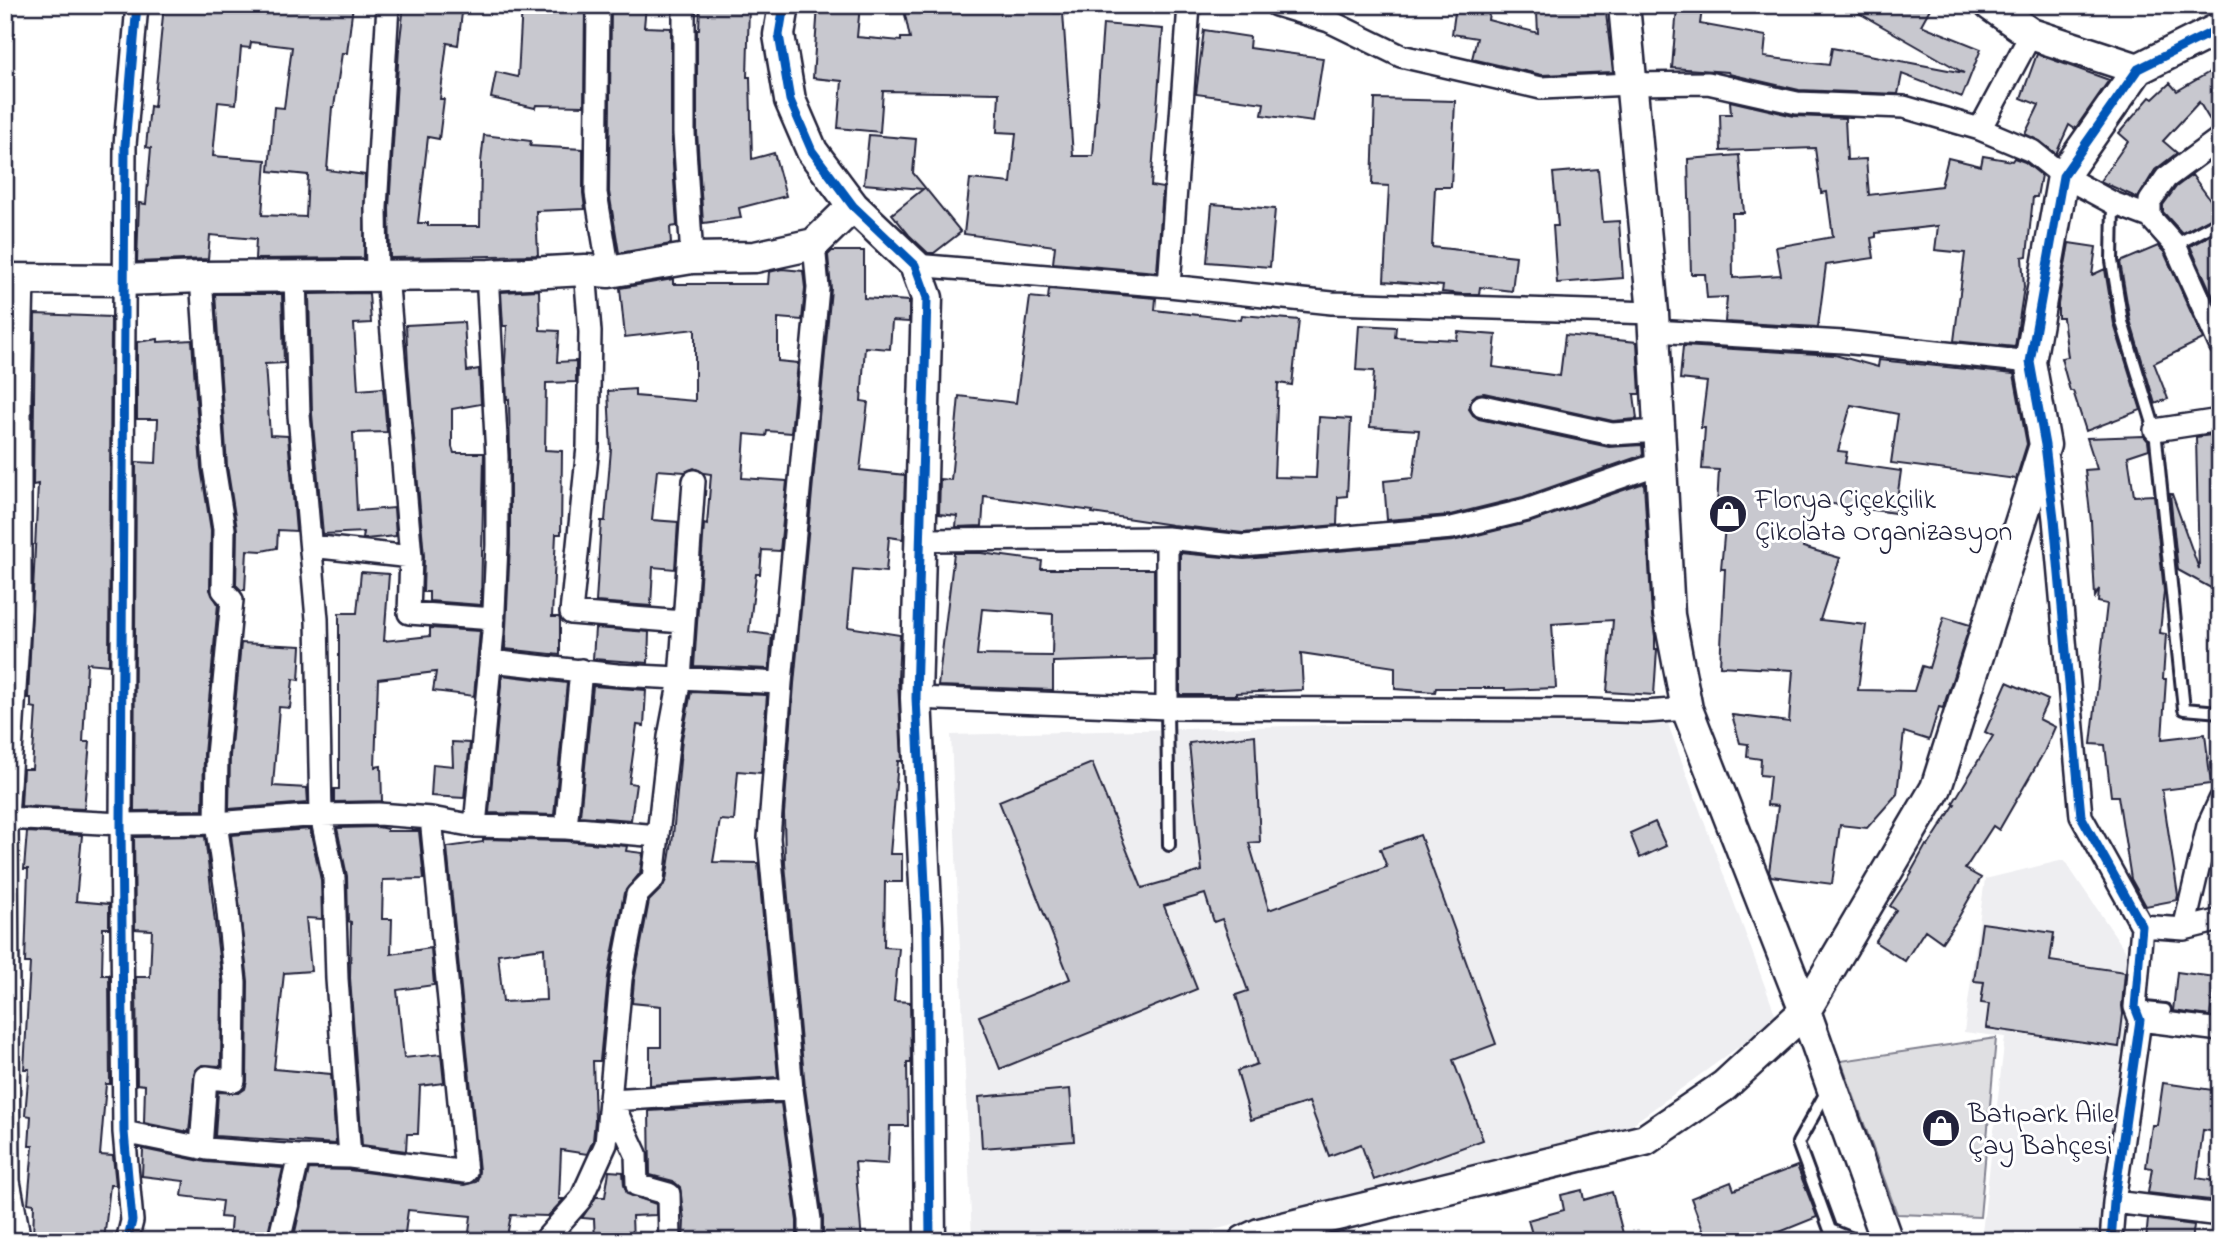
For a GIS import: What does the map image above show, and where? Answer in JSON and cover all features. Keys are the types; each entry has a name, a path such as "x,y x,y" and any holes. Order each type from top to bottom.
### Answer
{"street":[{"path":"127,1241 132,1221 124,1132 121,824 125,145 137,5"},
{"path":"388,5 376,208 411,557 410,613 494,620"},
{"path":"598,5 597,271 590,331 588,447 571,613 683,622"},
{"path":"684,5 684,133 692,258"},
{"path":"784,5 779,35 790,100 812,151 853,205 915,265 927,298 916,698 927,926 930,1241"},
{"path":"1169,286 1189,5"},
{"path":"1276,5 1329,20 1401,56 1541,88 1708,83 1797,103 1904,107 1980,129 2032,151 2063,176 2113,203 2150,217 2175,245 2220,345"},
{"path":"1624,5 1653,322 1669,615 1687,709 1805,1012 1887,1241"},
{"path":"1990,5 2031,34 2138,69"},
{"path":"2111,1241 2138,1013 2142,926 2081,816 2054,519 2045,445 2030,362 2063,176 2138,69 2220,28"},
{"path":"1980,129 2031,34"},
{"path":"2150,217 2150,201 2166,178 2220,138"},
{"path":"20,1241 9,1181 6,818 20,609 20,398 14,279 489,275 597,271 692,258 755,257 814,244 853,205"},
{"path":"810,1241 810,1220 792,1089 769,838 780,683 818,288 814,244"},
{"path":"915,265 1169,286 1332,303 1653,322 2030,362"},
{"path":"475,826 494,620 497,456 489,275"},
{"path":"201,277 214,467 224,529 223,590 232,600 217,755 216,823 235,982 234,1081 205,1077 201,1148"},
{"path":"295,277 299,415 317,619 321,815 334,878 337,979 350,1157"},
{"path":"1482,406 1612,434 1659,431"},
{"path":"2155,430 2220,420"},
{"path":"1255,1238 1645,1140 1724,1086 1805,1012 1936,788 2045,445"},
{"path":"922,540 1167,538 1243,546 1452,528 1527,510 1661,463"},
{"path":"544,1241 581,1199 606,1144 621,979 637,895 653,879 668,737 680,680 694,481"},
{"path":"1167,538 1167,708"},
{"path":"311,546 411,557"},
{"path":"491,661 680,680 780,683"},
{"path":"566,828 582,670"},
{"path":"916,698 1167,708 1591,709 1645,712 1687,709"},
{"path":"2184,929 2208,827 2220,800"},
{"path":"6,818 121,824 216,823 321,815 378,814 431,818 475,826 566,828 658,836"},
{"path":"124,1132 201,1148 350,1157 466,1172 431,818"},
{"path":"2142,926 2184,929 2220,920"},
{"path":"2138,1013 2220,1030"},
{"path":"611,1100 792,1089"},
{"path":"611,1100 636,1154 637,1185 668,1194 670,1241"},
{"path":"278,1241 299,1156"},
{"path":"2115,1202 2220,1215"}],"lane":[{"path":"2113,203 2112,261 2122,322 2155,430 2184,709 2220,712"},
{"path":"2175,245 2220,221"},
{"path":"1167,708 1169,845"},
{"path":"2138,1013 2165,1010"},
{"path":"1831,1083 1798,1143 1830,1230 1857,1241"}],"shaded area":[{"path":"1665,716 1777,1019 1627,1128 1169,1241 972,1241 951,735"},
{"path":"2064,860 2133,962 2098,1241 1981,1241 2005,1037 1964,1032 1985,879"},
{"path":"1996,1038 1980,1217 1897,1214 1841,1061"}],"building":[{"path":"164,5 353,5 347,53 342,53 332,107 327,170 365,175 364,258 255,259 256,239 210,235 208,259 137,262 139,203 146,204 151,148 146,147 150,106 154,107","holes":["251,42 292,47 284,108 274,107 269,171 308,175 306,217 262,215 266,160 213,156 218,102 236,104 241,47 250,48"]},
{"path":"404,5 463,5 458,45 447,43 440,99 444,99 439,139 428,137 418,223 428,223 428,226 480,226 484,135 531,141 530,146 583,149 585,209 536,211 538,255 390,258 389,208"},
{"path":"522,5 585,5 584,106 536,105 535,108 491,98 496,72 518,77"},
{"path":"611,5 646,5 644,27 671,28 671,134 677,226 670,227 671,244 619,253 609,192"},
{"path":"700,5 749,5 747,77 750,77 752,159 774,153 786,196 739,208 741,218 703,223 697,133 697,30"},
{"path":"818,5 860,5 857,37 901,41 901,38 910,38 903,5 1054,5 1054,13 1063,13 1073,156 1093,156 1103,24 1163,29 1151,186 1163,188 1157,272 1053,263 1055,246 964,234 970,179 1011,183 1016,133 997,132 999,93 883,91 880,132 838,128 842,81 813,78"},
{"path":"1456,5 1490,5 1488,20 1538,33 1537,13 1546,12 1546,5 1605,5 1613,72 1542,75 1472,59 1477,38 1452,34"},
{"path":"1845,5 1932,5 1921,25 1981,49 1962,97 1902,74 1898,94 1799,90 1728,72 1672,68 1677,7 1702,9 1700,24 1766,36 1764,57 1829,65 1832,48 1964,73"},
{"path":"1204,30 1250,37 1249,48 1323,58 1313,122 1262,115 1264,103 1196,94"},
{"path":"2037,54 2109,80 2075,129 2069,125 2056,154 2040,141 2025,134 2039,105 2021,98"},
{"path":"2220,66 2220,125 2214,127 2199,102 2163,141 2177,153 2155,170 2138,198 2100,181 2128,141 2119,133 2150,97 2153,99 2170,83 2177,91"},
{"path":"1375,99 1455,101 1451,187 1435,187 1432,247 1516,256 1512,291 1480,287 1479,294 1462,294 1442,292 1443,286 1384,281 1389,186 1372,185"},
{"path":"1730,101 1794,116 1845,118 1847,160 1866,159 1869,195 1941,186 1948,158 1981,166 1983,156 2012,161 2014,158 2025,162 2041,175 2037,197 2033,197 2027,256 2022,257 2024,287 2015,347 1954,341 1965,253 1935,250 1938,226 1876,233 1876,237 1871,238 1874,258 1826,265 1818,327 1725,322 1727,297 1707,298 1705,274 1691,274 1688,159 1739,155 1744,213 1732,213 1733,278 1781,275 1776,247 1833,237 1827,192 1821,193 1815,148 1721,151 1720,114 1731,114"},
{"path":"869,135 916,139 913,173 961,232 934,253 928,253 892,214 923,189 864,184"},
{"path":"1598,169 1603,222 1619,221 1623,278 1557,283 1553,226 1558,226 1553,173"},
{"path":"2192,175 2220,213 2182,233 2163,212 2163,205 2176,187"},
{"path":"1212,204 1275,209 1270,267 1207,262"},
{"path":"2220,230 2220,312 2190,246"},
{"path":"2069,243 2096,247 2092,275 2105,269 2114,324 2141,410 2086,431 2073,391 2070,391 2061,358 2068,357 2063,318 2058,318 2058,304"},
{"path":"2158,246 2164,252 2203,339 2154,363 2168,399 2155,404 2130,320 2120,262"},
{"path":"832,251 864,251 864,298 909,301 909,322 892,321 890,349 865,347 861,401 868,402 860,470 905,475 903,539 889,537 886,572 853,569 848,627 900,635 898,680 902,761 898,761 890,854 902,854 902,882 885,882 884,947 899,948 894,1001 910,1002 908,1126 890,1126 888,1164 855,1162 862,1241 823,1241 823,1218 805,1088 785,864 784,814 831,289 828,255"},
{"path":"782,269 803,271 805,288 802,320 778,318 778,361 798,363 791,433 767,431 766,436 745,434 742,478 787,481 780,551 762,550 760,574 756,574 749,632 772,635 769,669 694,666 704,524 707,525 711,474 694,468 685,472 657,470 652,520 678,522 675,569 653,567 651,606 596,602 601,521 605,521 611,449 608,391 635,389 635,396 695,401 695,329 625,337 620,288 673,279 673,284 768,284 769,272"},
{"path":"1049,289 1156,298 1155,310 1241,320 1242,315 1299,320 1292,385 1278,383 1274,477 1316,478 1319,417 1351,419 1347,496 1338,497 1337,525 1243,533 1172,525 984,496 982,526 956,527 957,516 939,514 940,479 951,480 959,396 1016,403 1030,297 1048,299"},
{"path":"539,290 540,330 559,331 557,362 576,361 576,382 546,383 545,450 562,451 561,534 556,534 552,617 559,617 560,620 560,655 505,649 510,545 510,456 505,362 507,326 503,326 501,292"},
{"path":"369,293 371,323 354,324 358,390 383,388 387,432 353,433 357,511 394,508 396,536 363,539 364,532 323,534 312,414 309,294"},
{"path":"215,294 282,294 284,363 265,364 270,435 288,436 296,531 278,530 277,548 247,550 245,590 236,585 237,529 227,466"},
{"path":"35,314 111,317 109,665 87,663 83,742 90,742 84,809 21,806 23,769 32,769 36,708 31,707 31,698 28,698 38,484 33,485"},
{"path":"464,322 467,371 479,369 481,404 452,409 452,447 454,453 484,453 481,605 429,601 429,592 423,592 424,556 408,366 406,325"},
{"path":"1359,325 1396,327 1395,337 1457,340 1458,332 1496,335 1493,367 1560,376 1565,335 1637,342 1640,394 1634,394 1637,419 1613,421 1484,393 1472,398 1469,409 1479,419 1609,447 1642,445 1643,455 1523,497 1450,515 1387,520 1384,481 1413,478 1419,430 1370,427 1374,371 1356,370"},
{"path":"158,339 158,342 192,340 201,468 211,530 210,590 218,604 204,754 203,810 134,811 136,462 156,463 158,419 137,419 137,342"},
{"path":"1683,346 1835,355 1878,367 1879,360 2014,374 2027,444 2016,479 1891,463 1898,414 1851,405 1838,451 1847,452 1845,463 1901,471 1895,513 1813,501 1803,547 1840,558 1820,620 1866,625 1858,690 1914,691 1922,666 1929,668 1944,617 1970,625 1943,708 1939,707 1929,740 1904,732 1897,794 1867,828 1840,825 1832,884 1771,876 1769,872 1778,806 1767,805 1770,776 1760,775 1761,759 1747,757 1748,744 1740,743 1732,715 1789,722 1793,670 1720,666 1725,569 1721,569 1725,526 1716,525 1719,470 1702,469 1705,428 1701,428 1707,382 1680,379"},
{"path":"2220,434 2220,468 2217,468 2220,593 2178,570 2170,494 2199,569 2196,437"},
{"path":"2144,436 2149,449 2128,456 2134,496 2154,495 2164,591 2160,633 2166,634 2162,739 2205,734 2211,784 2162,790 2178,895 2177,900 2146,906 2131,879 2118,796 2111,796 2105,745 2091,744 2107,604 2098,602 2099,589 2095,597 2085,470 2097,469 2087,438"},
{"path":"1644,483 1652,616 1657,649 1654,695 1607,692 1613,620 1552,624 1556,688 1436,688 1435,692 1395,689 1395,667 1301,653 1303,690 1236,695 1180,695 1180,553 1244,559 1453,541 1531,522"},
{"path":"954,553 981,553 1042,561 1041,569 1154,569 1154,659 1053,662 1053,690 938,686","holes":["982,609 1053,614 1052,656 977,655"]},
{"path":"361,572 389,574 384,641 430,636 430,628 480,631 474,696 433,691 436,672 378,679 375,767 381,766 382,801 334,802 334,789 339,789 339,613 357,613"},
{"path":"595,628 649,632 648,663 593,659"},
{"path":"241,643 301,646 299,680 293,679 290,708 279,707 273,786 307,788 308,803 229,809 230,756"},
{"path":"502,675 567,683 554,815 489,813"},
{"path":"2007,682 2048,700 2039,719 2055,727 2044,752 1999,830 1993,826 1965,869 1981,878 1957,920 1942,942 1925,930 1905,961 1875,942 1896,910 1890,906 1912,873 1926,845 1928,846 1955,804 1953,803 1993,736 1985,732"},
{"path":"593,686 646,690 644,726 637,725 629,783 636,784 631,820 580,816"},
{"path":"691,692 767,695 761,773 738,771 734,821 720,820 713,862 758,863 778,1077 650,1085 650,1047 661,1047 661,1006 632,1003 634,981 649,901 666,880 682,739"},
{"path":"1255,735 1260,842 1249,843 1269,910 1387,867 1380,849 1420,835 1496,1044 1453,1060 1483,1140 1374,1180 1361,1144 1329,1156 1309,1102 1251,1120 1237,1071 1257,1064 1236,995 1248,991 1222,919 1214,922 1205,894 1164,906 1197,989 1000,1069 979,1016 1070,979 999,801 1092,763 1142,888 1202,871 1189,743"},
{"path":"452,742 470,743 464,798 431,796 433,764 453,766"},
{"path":"1655,822 1666,846 1640,858 1630,833"},
{"path":"378,827 387,831 419,831 424,879 383,880 382,919 392,919 391,954 431,948 434,985 397,990 404,1058 441,1054 444,1083 420,1086 418,1134 407,1134 406,1151 362,1145 350,978 351,922 348,921 347,876 337,828"},
{"path":"310,829 321,880 322,919 306,918 311,971 284,973 274,1069 331,1074 336,1144 215,1136 218,1092 239,1093 245,1089 247,1081 248,981 231,835"},
{"path":"27,832 82,835 76,901 109,904 109,928 103,928 102,975 109,975 110,1084 106,1084 100,1155 113,1156 116,1185 110,1185 104,1241 33,1240 34,1204 28,1203 33,1146 29,1146 31,1116 25,1115 29,1069 24,1069 30,963 25,963 28,869 24,869"},
{"path":"205,836 222,983 221,1066 202,1065 195,1070 189,1132 144,1123 145,1085 137,1084 136,977 150,977 152,930 135,929 134,837"},
{"path":"483,839 565,841 627,846 626,851 643,853 640,873 624,893 608,977 600,1061 593,1061 595,1120 593,1141 587,1154 561,1150 559,1199 564,1199 548,1216 511,1215 506,1241 468,1241 471,1216 408,1210 404,1241 293,1241 309,1169 349,1170 464,1185 476,1182 478,1178 447,847 483,842","holes":["544,948 546,1000 503,1002 498,954"]},
{"path":"1982,923 2054,933 2050,961 2125,972 2119,1047 1986,1028 1989,1004 1981,1003 1984,982 1974,981"},
{"path":"2177,972 2215,977 2210,1016 2173,1011"},
{"path":"2163,1083 2220,1091 2217,1132 2203,1130 2197,1178 2220,1182 2218,1201 2148,1193 2152,1168 2146,1167 2152,1125 2157,1125"},
{"path":"1070,1089 1074,1141 982,1148 979,1097"},
{"path":"781,1103 797,1221 797,1241 683,1241 684,1221 680,1187 673,1181 650,1175 649,1111"},
{"path":"143,1149 206,1162 283,1168 266,1241 229,1241 231,1218 220,1217 222,1201 182,1196 184,1181 142,1176"},
{"path":"1797,1166 1817,1217 1757,1241 1707,1241 1691,1198 1731,1182 1734,1190"},
{"path":"609,1171 623,1172 627,1194 656,1204 656,1215 632,1216 633,1241 595,1241 594,1219 582,1218 596,1197 605,1197"},
{"path":"1582,1190 1584,1200 1612,1192 1625,1241 1534,1241 1528,1220 1564,1210 1561,1195"},
{"path":"2148,1219 2194,1225 2192,1241 2146,1241"}],"cycle path":[{"path":"127,1241 132,1221 124,1132 121,824 125,145 137,5"},
{"path":"784,5 779,35 790,100 812,151 853,206 915,265 927,298 916,698 927,926 930,1241"},
{"path":"2111,1241 2140,1020 2135,1007 2142,926 2081,816 2054,519 2045,445 2030,362 2063,176 2138,69 2220,28"}],"place":[{"name":"Florya Çiçekçilik Çikolata Organizasyon","path":"1728,514"},
{"name":"Batıpark Aile Çay Bahçesi","path":"1941,1128"}]}
